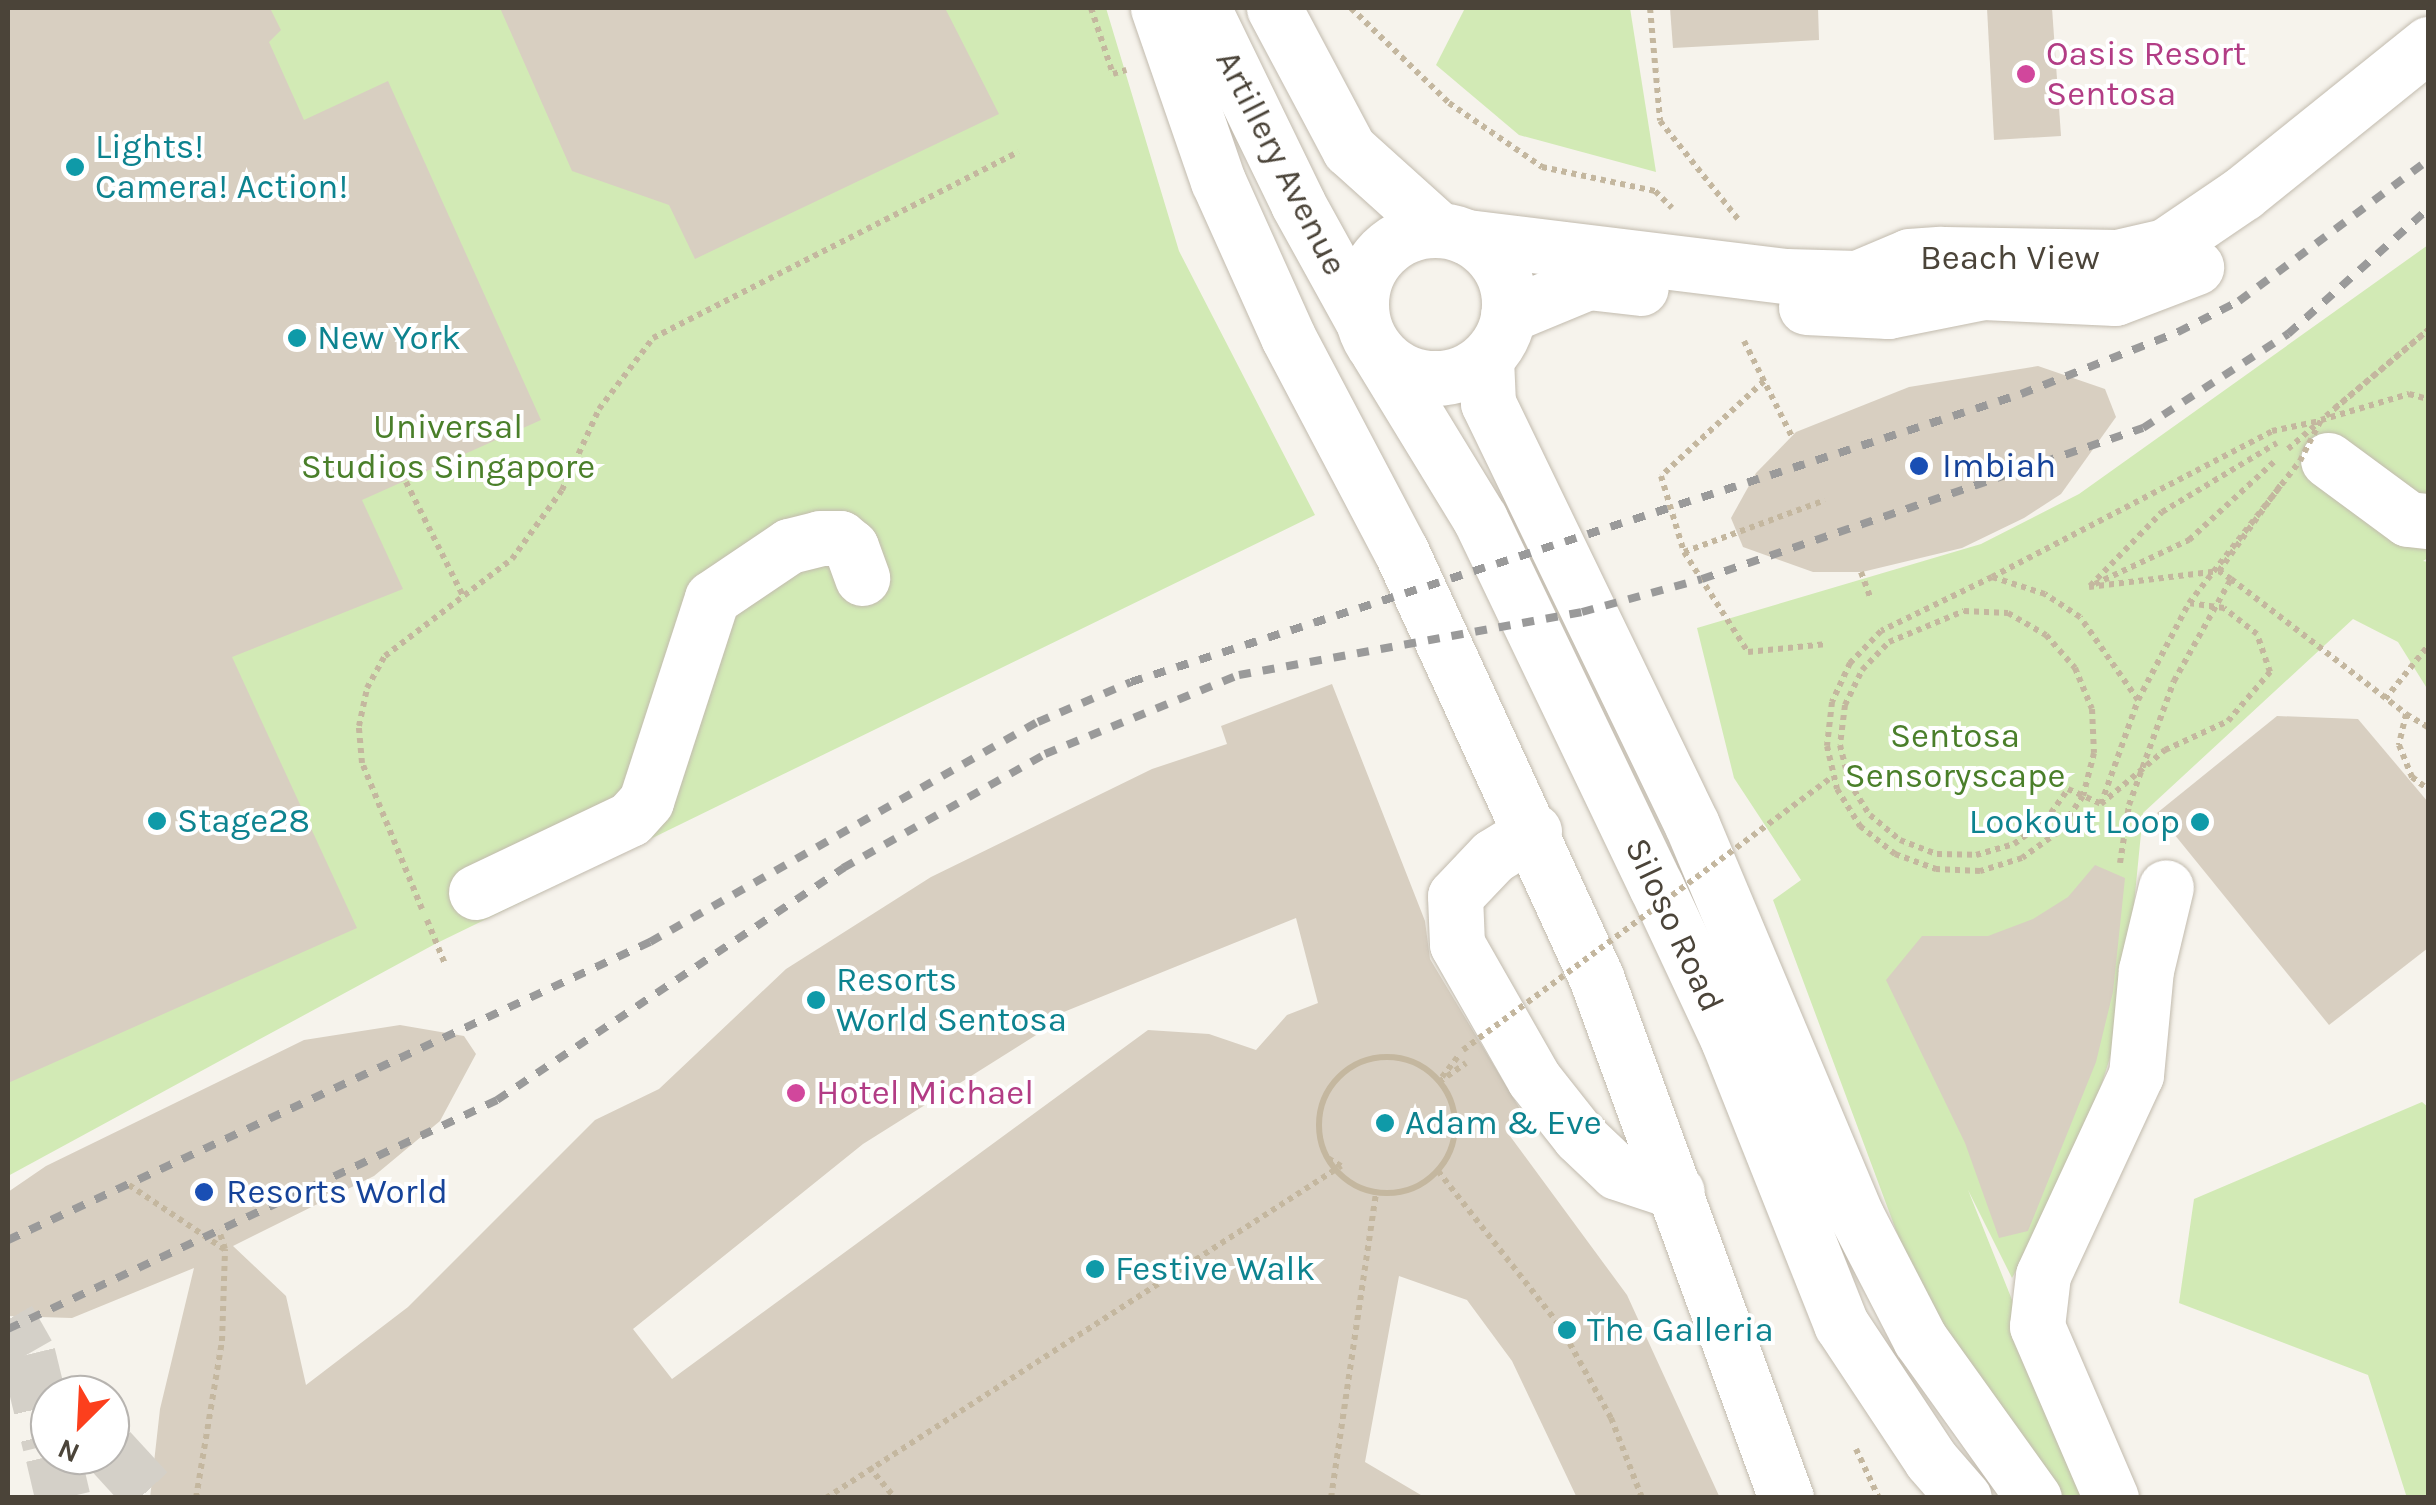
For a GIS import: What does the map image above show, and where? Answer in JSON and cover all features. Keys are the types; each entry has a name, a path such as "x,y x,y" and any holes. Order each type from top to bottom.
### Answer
{"street":[{"path":"1158,8 1218,181 1280,320 1401,551 1534,831 1628,1054 1786,1498"},
{"name":"Artillery Avenue","path":"1203,8 1298,204 1370,335"},
{"name":"Artillery Avenue","path":"1274,8 1349,149 1500,269 1497,337"},
{"name":"Beach View","path":"1453,234 1786,276 1857,278 1909,256 1941,254 2117,257 2164,246 2227,204 2428,44"},
{"name":"Beach View","path":"1497,337 1588,282 1832,309 1888,311 1983,292 2115,298 2184,276 2428,89"},
{"name":"Artillery Avenue","path":"1370,335 1360,296 1378,255 1406,236 1453,234"},
{"path":"1370,335 1418,376 1442,378 1497,337"},
{"name":"Siloso Road","path":"1370,335 1480,519 1648,868 1728,1040 1841,1324 1931,1460 1964,1498"},
{"name":"Siloso Road","path":"1497,337 1488,403 1692,825 1857,1217 1920,1340 1995,1472 2034,1498"},
{"path":"2318,434 2408,518 2428,521"},
{"path":"476,892 630,819 646,801 712,598 789,546 820,538 851,547 862,578"},
{"path":"1534,831 1493,856 1455,896 1456,944 1534,1079 1579,1136 1617,1172 1677,1192"},
{"path":"2110,1498 2036,1326 2043,1275 2136,1075 2146,970 2166,887"}],"path":[{"path":"1351,8 1449,103 1542,167 1654,191 1684,219"},
{"path":"1650,8 1660,121 1738,213"},
{"path":"445,964 362,763 359,726 367,688 385,656 412,630 464,598 512,559 562,490 599,409 653,338 1018,152"},
{"path":"2089,587 2190,540 2318,434 2428,330"},
{"path":"1744,341 1792,436"},
{"path":"1764,381 1661,476 1684,552 1748,652 1827,644"},
{"path":"2089,587 2162,512 2318,434 2409,394 2428,400"},
{"path":"2102,804 2084,796 2068,789 2045,821 2014,844 1976,856 1937,854 1900,840 1870,815 1849,782 1840,744 1845,705 1862,670 1889,642 1924,624 1964,611 2008,613 2046,635 2076,668 2092,709 2094,753 2083,796 2058,832 2008,862 1980,870 1936,870 1895,854 1860,826 1837,789 1827,746 1832,702 1850,663 1881,631 2272,431 2318,434"},
{"path":"2219,571 2318,434"},
{"path":"2102,804 2138,700 2189,603 2318,434"},
{"path":"406,482 464,598"},
{"path":"1684,552 1825,500"},
{"path":"2089,587 2219,571 2385,699 2428,727"},
{"path":"1861,572 1870,598"},
{"path":"1992,577 2045,594 2080,617 2138,700"},
{"path":"2166,887 2116,861 2174,681 2231,579"},
{"path":"2102,804 2165,750 2228,722 2270,672 2258,634 2224,608 2189,603"},
{"path":"2385,699 2428,646"},
{"path":"2406,714 2398,745 2412,777 2428,789"},
{"path":"1438,1082 1463,1050 1831,778"},
{"path":"1379,1056 1406,1059 1438,1082 1455,1112 1455,1134 1438,1171 1419,1186 1376,1193 1355,1187 1326,1157 1318,1130 1320,1104 1354,1064 1379,1056"},
{"path":"826,1498 1341,1166 1326,1157"},
{"path":"1438,1171 1560,1326 1611,1418 1642,1498"},
{"path":"129,1184 225,1250"},
{"path":"1331,1498 1376,1193"},
{"path":"196,1498 222,1342 225,1250 219,1230"},
{"path":"869,1468 896,1498"}],"green space":[{"name":"Universal Studios Singapore","path":"8,8 1106,8 1179,251 1315,515 435,944 8,1176"},
{"path":"1630,8 1656,172 1519,135 1436,65 1464,10"},
{"name":"Sentosa Sensoryscape","path":"2428,245 2428,558 2423,561 2428,562 2428,690 2398,642 2353,619 2143,813 2123,1016 2078,1160 2012,1278 1968,1190 2091,1497 2059,1497 1922,1300 1773,900 1801,880 1734,778 1697,628 1981,544 2079,494"},
{"path":"2422,1102 2428,1107 2428,1497 2407,1498 2368,1375 2179,1303 2194,1199"}],"building":[{"path":"8,8 270,8 281,30 269,42 304,120 388,81 541,420 362,500 403,589 232,657 357,928 8,1083"},
{"path":"500,8 945,8 999,114 695,259 669,205 572,171"},
{"path":"1670,8 1818,8 1819,40 1673,48"},
{"path":"1987,8 2052,8 2061,136 1994,140"},
{"path":"2038,366 2105,389 2116,417 2061,494 2024,518 1962,548 1862,572 1813,572 1743,547 1731,518 1756,473 1796,432 1909,387"},
{"path":"1332,684 1425,921 1430,959 1526,1119 1507,1132 1627,1295 1720,1498 1577,1498 1512,1361 1467,1300 1399,1276 1365,1462 1426,1498 150,1498 160,1409 194,1268 72,1318 8,1316 8,1192 46,1166 304,1040 400,1025 464,1036 476,1054 440,1121 374,1176 233,1246 286,1296 306,1385 408,1307 595,1120 659,1089 786,969 931,877 1152,769 1227,744 1221,726","holes":["1296,918 1318,1003 1287,1015 1256,1050 1209,1034 1148,1030 672,1379 633,1329 863,1144 1052,1025 1034,1024"]},
{"path":"2277,716 2358,719 2428,802 2428,948 2329,1025 2157,813"},
{"path":"2095,865 2125,878 2113,992 2096,1062 2028,1231 1999,1238 1965,1143 1886,980 1922,936 1988,936 2033,919 2068,897"}],"tunnel":[{"path":"8,1319 28,1354 33,1375"},
{"path":"130,1472 154,1498"},
{"path":"58,1475 63,1498"}],"railway":[{"path":"8,1240 650,942 1038,722 1131,682 2021,394 2178,332 2239,301 2428,160"},
{"path":"8,1329 497,1100 843,868 1045,754 1239,675 1582,612 1702,579 2143,428 2288,334 2428,209"}],"place":[{"name":"Oasis Resort Sentosa","path":"2026,74"},
{"name":"Lights! Camera! Action!","path":"75,167"},
{"name":"New York","path":"297,338"},
{"name":"Imbiah","path":"1919,466"},
{"name":"Stage28","path":"157,821"},
{"name":"Lookout Loop","path":"2200,822"},
{"name":"Resorts World Sentosa","path":"816,1000"},
{"name":"Hotel Michael","path":"796,1093"},
{"name":"Adam & Eve","path":"1385,1123"},
{"name":"Resorts World","path":"204,1192"},
{"name":"Festive Walk","path":"1095,1269"},
{"name":"The Galleria","path":"1567,1330"}]}
